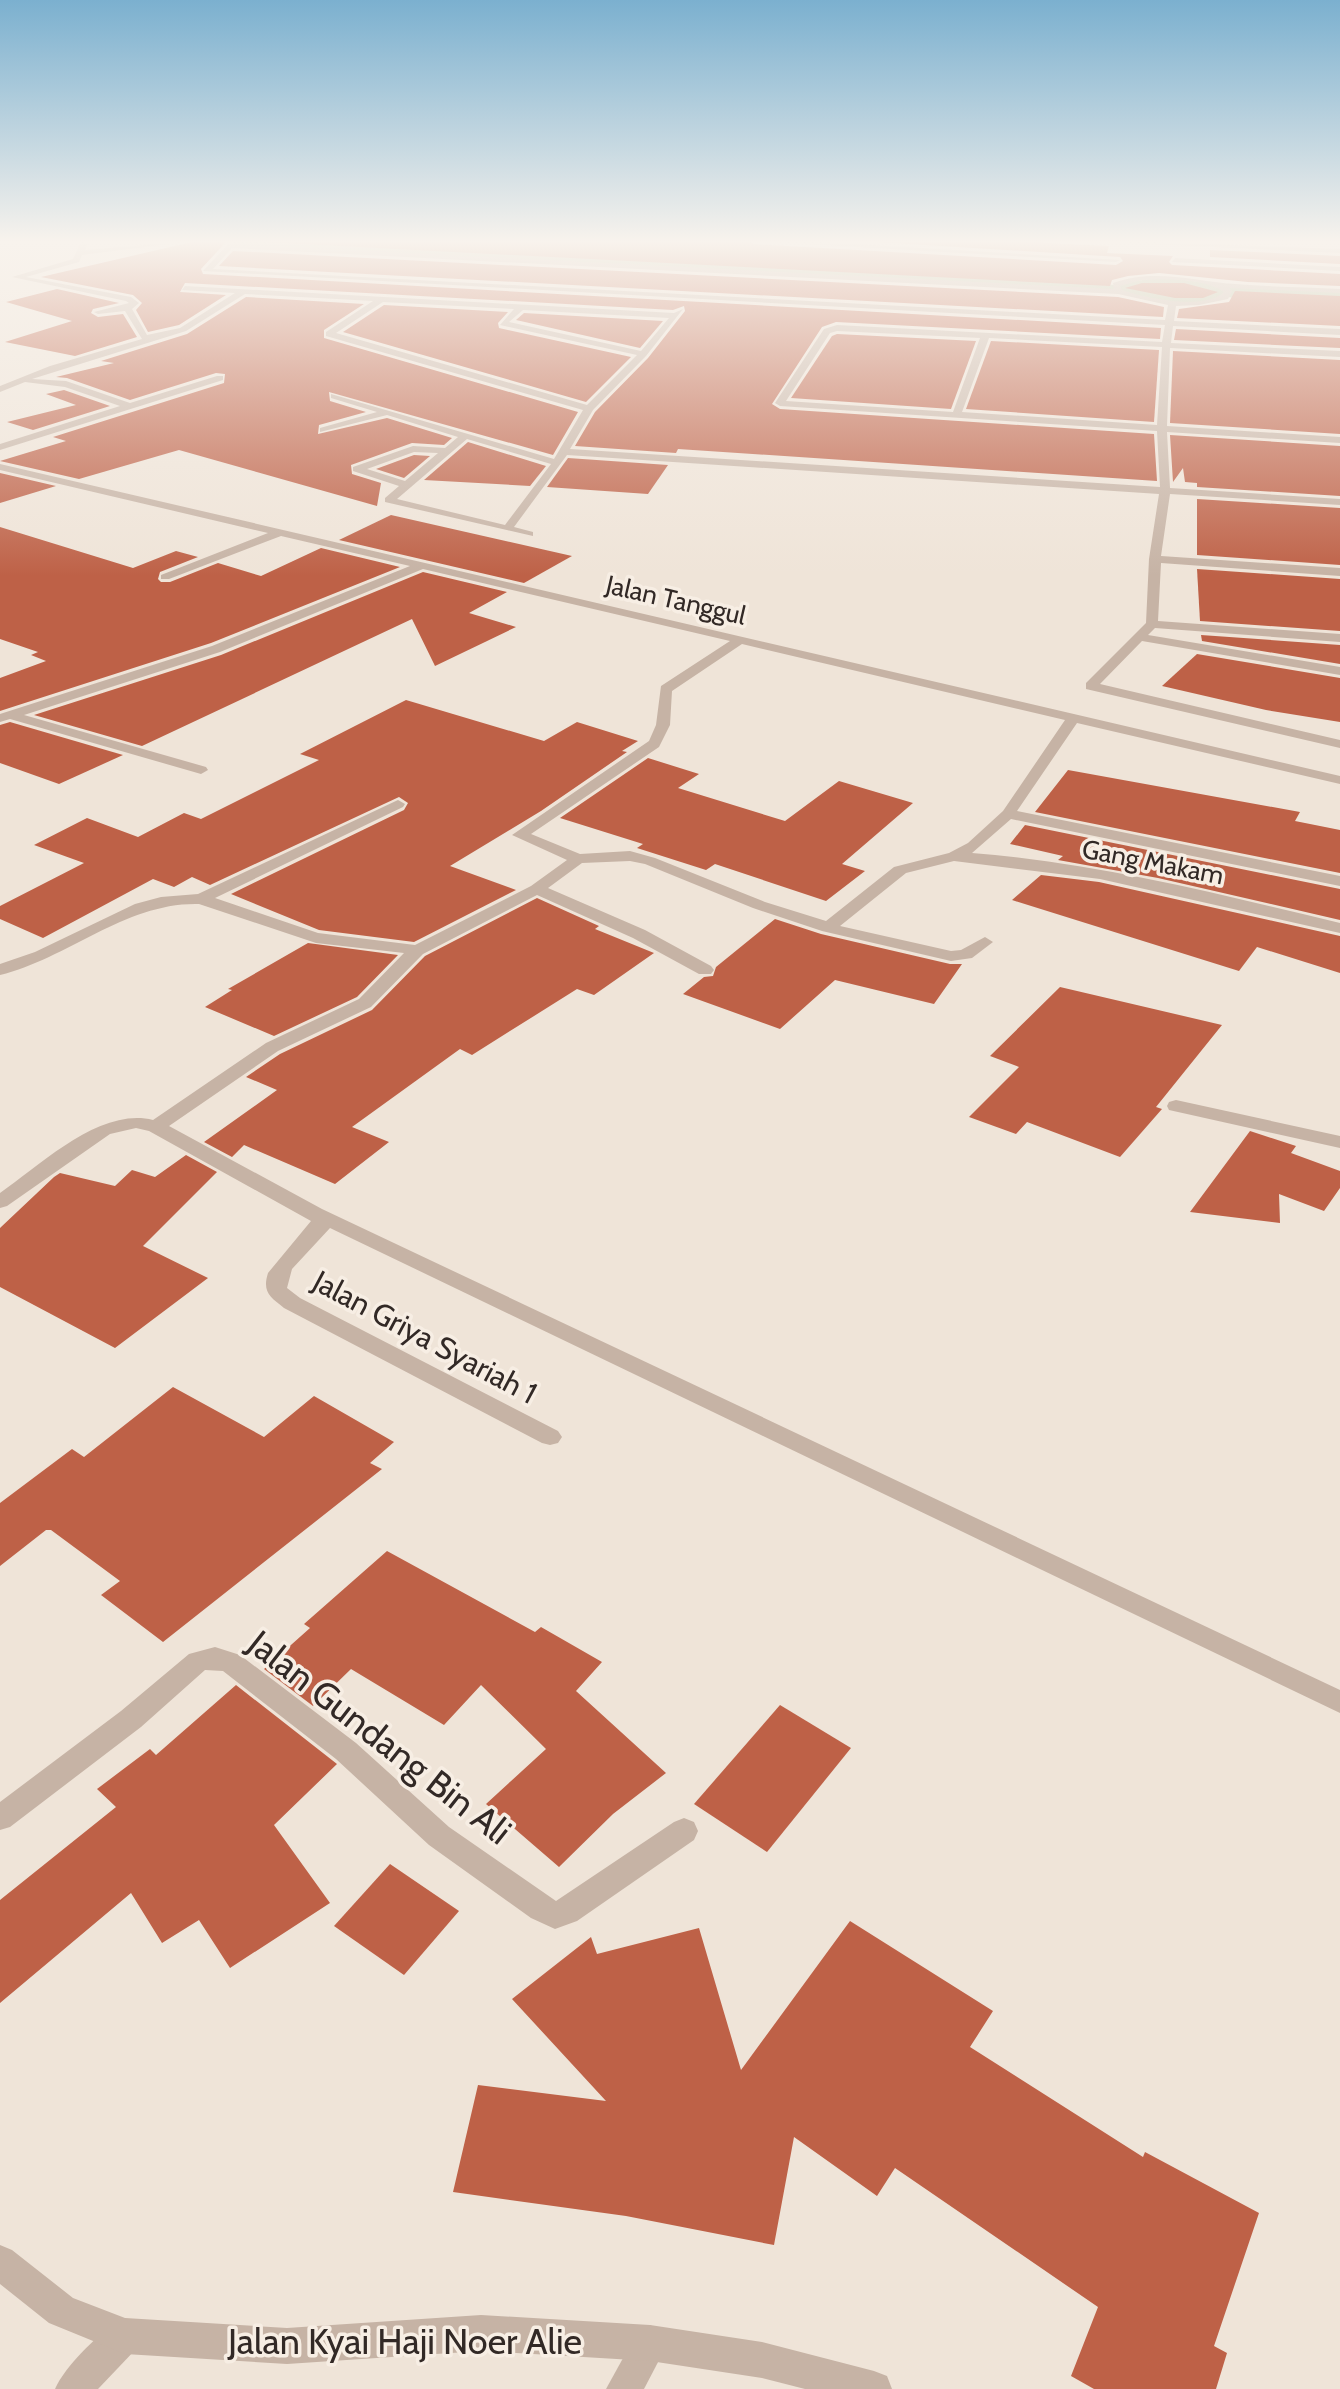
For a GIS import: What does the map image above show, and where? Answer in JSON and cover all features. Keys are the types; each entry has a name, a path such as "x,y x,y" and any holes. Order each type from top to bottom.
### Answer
{"street":[{"path":"0,389 53,368 106,352"},
{"path":"393,352 589,409"},
{"path":"636,352 643,354"},
{"path":"814,352 780,403 1340,440"},
{"path":"956,415 979,352"},
{"path":"1166,352 1162,428 1165,490 1155,559 1152,624 1091,686 1340,744"},
{"path":"1311,352 1340,354"},
{"path":"507,529 560,458 589,409 643,354"},
{"path":"0,447 220,378"},
{"path":"18,383 66,384 129,406"},
{"path":"334,396 465,436 560,458 1340,502"},
{"path":"323,430 388,412"},
{"path":"465,436 389,500 529,534"},
{"path":"406,485 357,469 416,449 447,451"},
{"name":"Jalan Tanggul","path":"5,471 424,565 1340,780"},
{"path":"165,577 278,533"},
{"path":"1155,559 1340,572"},
{"path":"5,716 216,649 424,565"},
{"path":"1152,624 1340,638"},
{"path":"1138,637 1340,671"},
{"path":"578,859 520,835 654,744 661,736 664,723 666,689 740,640"},
{"path":"5,716 201,770"},
{"path":"828,928 900,870 954,856 973,846 1008,814 1073,718"},
{"path":"201,899 398,804"},
{"path":"1008,814 1340,881"},
{"path":"156,1127 272,1047 365,1003 417,950 537,889 578,859 606,855 650,861 708,887 828,928 951,956 966,954 985,942"},
{"name":"Gang Makam","path":"954,856 1059,868 1208,896 1340,928"},
{"path":"537,889 639,934 705,970"},
{"path":"0,970 43,955 151,905 182,897 201,899 316,938 417,950"},
{"path":"1176,1106 1340,1142"},
{"path":"0,1202 103,1130 136,1122 156,1127 315,1213 1340,1702"},
{"name":"Jalan Griya Syariah 1","path":"315,1213 322,1219 320,1227 281,1268 274,1282 276,1291 292,1303 550,1437"},
{"name":"Jalan Gundang Bin Ali","path":"0,1818 131,1719 198,1661 215,1658 231,1662 346,1751 439,1836 541,1909 555,1915 567,1911 684,1831"},
{"name":"Jalan Kyai Haji Noer Alie","path":"0,2262 61,2311 125,2336 287,2346 481,2333 650,2343 762,2360 874,2389"},
{"path":"73,2389 125,2336"},
{"path":"624,2389 650,2343"}],"building":[{"path":"57,352 86,352 75,356"},
{"path":"128,352 374,352 578,412 553,455 329,392 330,401 366,412 319,425 318,434 387,418 452,438 444,445 412,443 351,465 352,474 381,483 377,506 179,450 79,479 0,461 66,441 53,437 224,383 225,374 216,373 130,400 56,377 114,363 101,361"},
{"path":"414,352 610,352 631,357 586,402"},
{"path":"652,352 805,352 772,404 780,409 1154,434 1157,481 678,449 676,453 575,446 595,412"},
{"path":"821,352 972,352 951,409 791,398"},
{"path":"987,352 1159,352 1154,422 966,409"},
{"path":"1173,352 1340,360 1340,434 1170,423"},
{"path":"64,390 110,406 33,430 7,422 76,405 46,394"},
{"path":"1170,435 1340,446 1340,496 1197,487 1197,483 1185,482 1183,468 1173,482"},
{"path":"468,442 546,466 530,486 424,480"},
{"path":"414,455 430,456 404,478 376,469"},
{"path":"568,458 668,465 648,494 547,487"},
{"path":"0,473 56,486 0,503"},
{"path":"1197,499 1340,508 1340,565 1197,555"},
{"path":"391,515 572,556 524,583 339,540"},
{"path":"0,527 133,568 176,551 198,557 160,572 158,579 161,582 170,582 218,563 261,576 321,548 400,567 211,643 0,711 0,678 46,661 31,655 38,652 0,639"},
{"path":"1197,569 1340,579 1340,631 1200,621"},
{"path":"423,572 507,592 469,613 516,627 435,666 412,619 142,746 34,715 221,655"},
{"path":"1201,635 1340,645 1340,664 1202,641"},
{"path":"1197,654 1340,678 1340,722 1266,710 1162,686"},
{"path":"406,700 544,741 577,722 638,741 622,751 627,752 541,811 450,866 516,890 414,942 319,930 231,894 404,810 408,803 399,797 210,885 192,877 174,887 153,879 43,938 0,919 0,906 84,863 34,845 87,818 138,837 184,813 201,819 319,760 300,754"},
{"path":"10,722 123,755 59,784 0,763 0,725"},
{"path":"648,758 699,774 678,788 785,821 839,781 913,803 842,864 865,871 826,901 715,864 706,870 637,848 643,844 560,818"},
{"path":"1068,770 1300,812 1295,821 1340,830 1340,873 1035,812"},
{"path":"1025,825 1340,889 1340,920 1158,878 1058,860 1063,856 1010,844"},
{"path":"1041,875 1099,882 1340,936 1340,973 1257,947 1239,971 1012,900"},
{"path":"537,898 599,926 595,929 654,953 594,995 577,989 472,1055 460,1049 352,1127 389,1142 335,1184 244,1145 232,1157 204,1142 277,1090 246,1077 280,1054 372,1010 425,956"},
{"path":"775,919 821,934 950,964 962,964 934,1004 835,980 780,1029 683,994 704,977 713,976 716,967"},
{"path":"308,943 398,955 357,997 274,1036 205,1007 232,990 228,989"},
{"path":"1060,987 1222,1025 1156,1107 1162,1109 1120,1157 1027,1122 1016,1134 969,1117 1019,1067 990,1056"},
{"path":"1250,1131 1296,1146 1291,1153 1340,1171 1340,1188 1324,1211 1279,1194 1280,1223 1190,1212"},
{"path":"186,1155 217,1172 143,1246 208,1278 115,1348 0,1287 0,1228 54,1177 60,1173 115,1186 132,1170 155,1177"},
{"path":"173,1387 264,1437 314,1396 394,1442 370,1463 382,1469 163,1642 101,1595 120,1581 51,1530 46,1530 0,1566 0,1503 72,1449 84,1457"},
{"path":"387,1551 535,1632 541,1627 602,1662 576,1691 666,1773 613,1814 559,1867 486,1804 546,1749 481,1685 444,1725 351,1669 313,1706 264,1669 310,1628 304,1624"},
{"path":"236,1685 337,1764 274,1825 330,1903 230,1968 199,1920 162,1943 131,1893 0,2003 0,1900 116,1807 97,1789 150,1749 156,1755"},
{"path":"780,1705 851,1748 767,1852 694,1804"},
{"path":"390,1864 459,1911 404,1975 334,1926"},
{"path":"850,1921 993,2011 970,2047 1143,2157 1145,2152 1259,2213 1214,2346 1227,2353 1216,2389 1094,2389 1071,2376 1098,2307 895,2168 877,2196 794,2137 774,2245 626,2216 453,2192 478,2085 606,2101 512,1999 591,1937 597,1954 699,1928 741,2070"}]}
